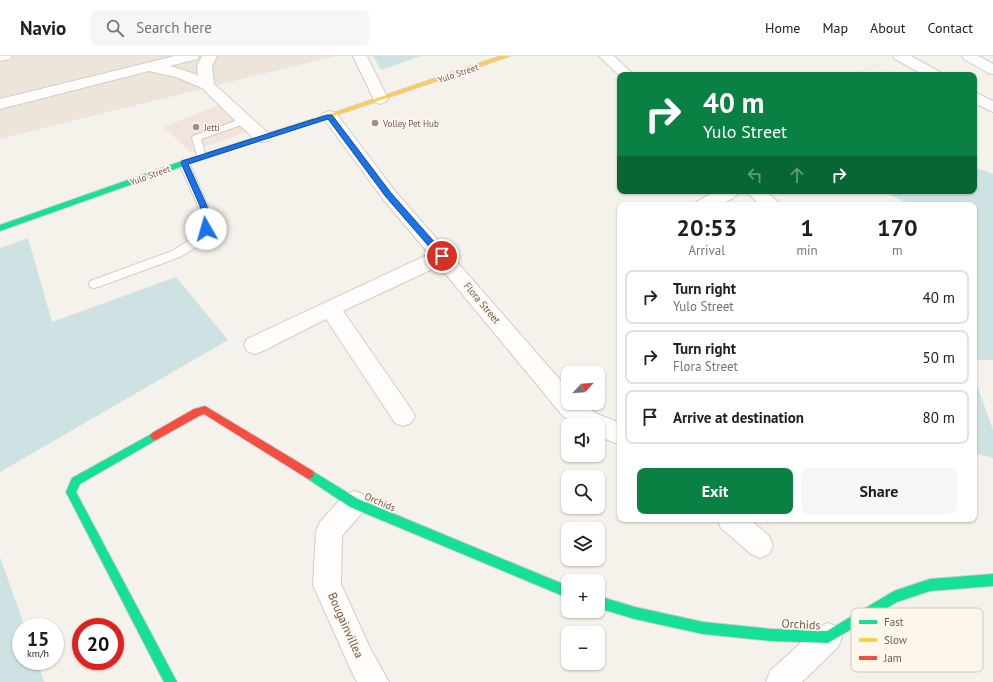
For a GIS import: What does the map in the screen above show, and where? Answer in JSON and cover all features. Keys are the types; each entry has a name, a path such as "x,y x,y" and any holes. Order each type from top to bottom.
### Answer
{"street":[{"path":"0,57 5,56"},
{"path":"0,104 192,56"},
{"path":"207,85 204,70 205,61 210,56"},
{"path":"360,56 380,99"},
{"name":"Yulo Street","path":"0,228 201,157 330,116 506,56"},
{"path":"606,56 624,72"},
{"path":"901,56 930,72"},
{"path":"146,67 173,70 190,76 207,85 262,137"},
{"path":"977,99 993,107"},
{"name":"Flora Street","path":"330,116 389,195 570,408 584,418"},
{"path":"710,202 724,194"},
{"path":"758,194 768,202"},
{"path":"255,345 442,256"},
{"path":"330,308 403,416"},
{"name":"Orchids","path":"171,682 71,492 76,482 197,412 205,410 209,411 354,503 561,589"},
{"name":"Flora Street","path":"605,428 617,433"},
{"name":"Bougainvillea","path":"354,503 329,531 328,584 360,658 374,682"},
{"path":"733,522 760,545"},
{"name":"Orchids","path":"876,608 894,597 930,585 993,580"},
{"name":"Orchids","path":"605,604 635,613 703,628 771,635 828,637 851,623"},
{"path":"781,682 828,637"}],"lane":[{"path":"201,157 196,138 202,134 244,121"},
{"path":"94,284 176,254 197,241 206,229 203,206 184,163"}],"path":[{"path":"858,72 901,56"}],"shaded area":[{"path":"0,56 335,56 0,139"},
{"path":"373,56 421,56 381,70"},
{"path":"218,105 248,132 190,152 164,127"},
{"path":"977,168 993,174 993,360 977,360 977,202 904,202 889,194 977,194"},
{"path":"28,238 52,322 176,277 228,340 0,472 0,248"},
{"path":"977,385 993,430 993,458 977,454"},
{"path":"0,557 22,618 12,618 12,670 40,670 44,682 0,682"}],"traffic: fast":[{"path":"0,228 184,163 313,121"},
{"path":"155,436 76,481 71,492 171,682"},
{"path":"309,474 354,503 561,589"},
{"path":"876,608 894,597 930,585 993,580"},
{"path":"605,604 635,613 703,628 771,635 828,637 851,623"}],"traffic: slow":[{"path":"313,121 507,56"}],"traffic: jam":[{"path":"155,436 197,412 205,410 309,474"}],"place":[{"name":"Volley Pet Hub","path":"375,123"},
{"name":"Jetti","path":"196,127"}],"route":[{"path":"206,229 203,206 184,163 330,116 389,195 442,256"}]}
